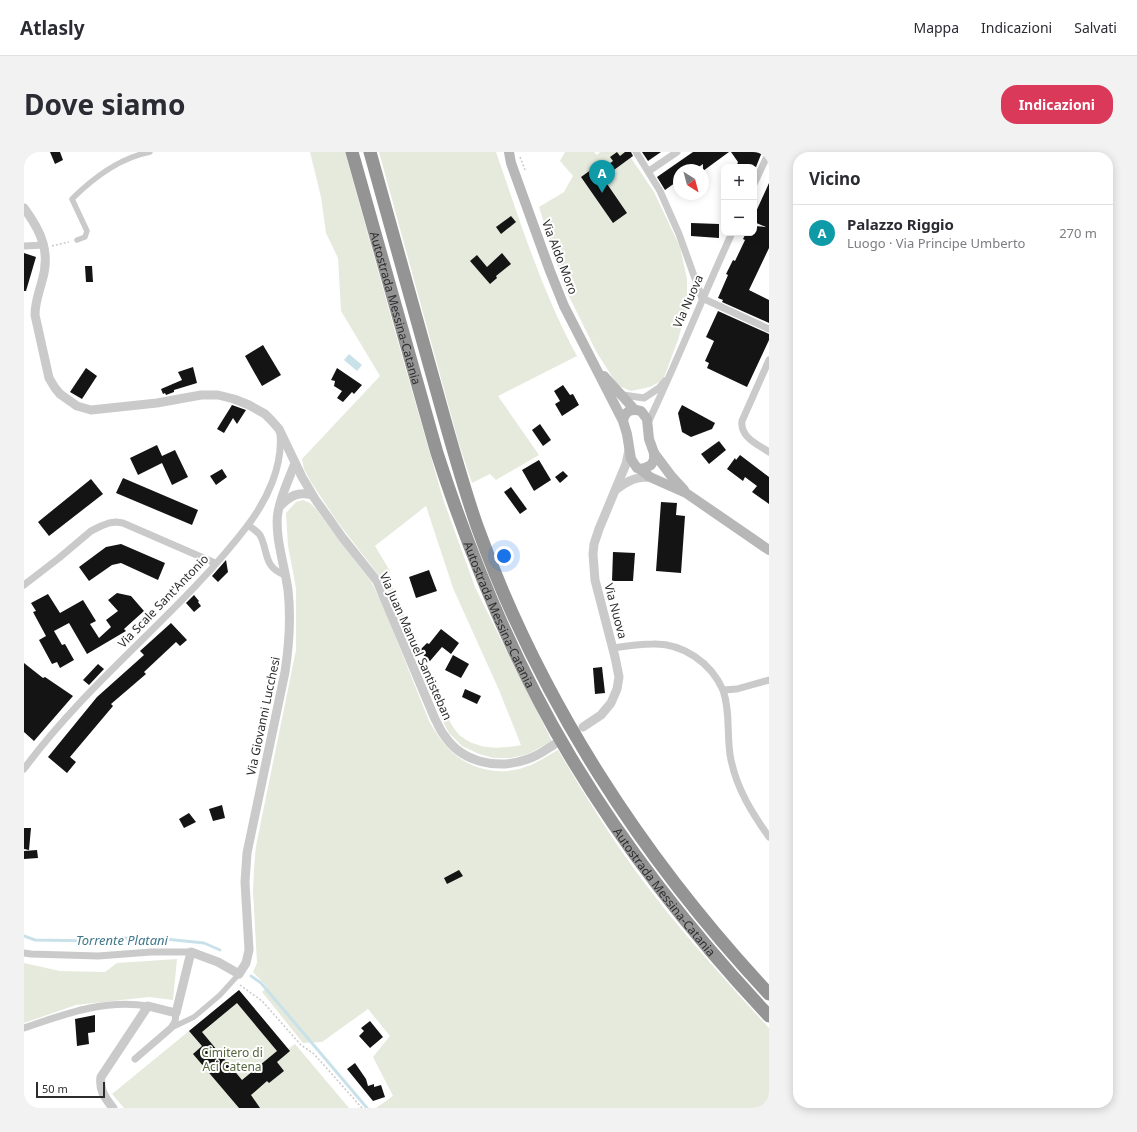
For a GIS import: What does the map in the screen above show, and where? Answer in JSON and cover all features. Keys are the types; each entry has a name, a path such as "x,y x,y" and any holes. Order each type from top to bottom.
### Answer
{"highway":[{"name":"Autostrada Messina-Catania","path":"352,152 448,486 479,572 512,644 570,756 628,846 690,927 769,1016"},
{"name":"Autostrada Messina-Catania","path":"370,152 464,487 493,566 524,638 554,698 582,748 640,837 701,918 769,994"}],"main road":[{"path":"505,152 511,163"},
{"path":"509,152 511,163"},
{"name":"Via Aldo Moro","path":"511,163 564,306 591,358"},
{"path":"591,358 612,385 623,395 634,409"},
{"path":"591,358 623,421 627,434 629,450 633,463 639,473 686,492"},
{"path":"623,421 624,415 627,411 634,409 641,411 647,418 649,439 654,453 672,477 686,492 769,550"},
{"path":"639,473 651,465 654,460 654,453"}],"street":[{"path":"77,240 85,237 87,231 72,199 87,183 108,169 140,154 150,152"},
{"path":"636,152 660,191 679,234 702,298 769,329"},
{"path":"649,171 677,152"},
{"path":"757,178 769,152"},
{"name":"Via Juan Manuel Santisteban","path":"24,208 39,230 44,247 46,271 35,305 35,315 49,378 55,388 66,399 77,406 90,410 157,403 201,395 218,395 249,405 265,414 279,430 312,495 377,581 435,719 444,736 458,750 467,756 493,764 510,764 530,759 555,744"},
{"name":"Via Nuova","path":"647,425 731,236"},
{"path":"24,246 44,247"},
{"path":"769,360 742,421 741,428 745,435 769,452"},
{"path":"634,409 644,398 659,388 668,378"},
{"path":"623,395 644,398"},
{"name":"Via Scale Sant'Antonio","path":"24,769 35,753 85,697 113,667 154,629 216,563 256,515 274,476 280,451 279,430"},
{"path":"280,451 286,443"},
{"name":"Via Nuova","path":"583,727 601,715 611,703 617,689 619,677 595,580 593,554 594,544 599,529 626,464 629,450"},
{"name":"Via Giovanni Lucchesi","path":"236,977 246,963 249,950 246,882 247,853 288,655 288,591 278,532 278,514 282,496 295,463"},
{"path":"616,490 639,473"},
{"path":"279,507 287,499 297,493 312,495"},
{"path":"24,585 54,563 91,532 101,526 116,522 123,523 216,563"},
{"path":"248,525 259,534 270,566 275,572 285,575"},
{"path":"613,648 653,644 671,645 691,654 712,671 718,680 726,699 731,760 738,785 756,818 769,837"},
{"path":"723,690 737,689 769,680"},
{"path":"24,953 98,956 151,952 191,952 218,962 236,977 220,995 194,1017 171,1028 135,1059"},
{"path":"171,1028 175,1022 191,952"},
{"path":"24,1028 84,1008 133,1004 176,1013"},
{"path":"113,1108 102,1092 100,1083 101,1077 148,1006"}],"path":[{"path":"44,247 77,240"},
{"path":"236,977 262,1001 301,1045 314,1054 362,1108"}],"green space":[{"path":"310,152 345,152 443,499 475,587 552,741 528,754 511,758 493,758 479,754 462,746 449,733 440,716 431,693 434,687 446,714 454,728 462,737 476,744 490,747 498,748 521,745 499,690 453,588 426,506 375,546 390,571 388,575 409,628 418,640 413,642 405,633 384,582 336,520 304,469 302,459 380,376 341,311 338,258 326,233 321,197"},
{"path":"379,152 496,152 542,282 564,332 577,356 498,396 539,455 496,480 490,474 472,483 459,444"},
{"path":"565,152 594,152 597,155 600,152 627,152 654,192 680,247 687,279 687,307 678,340 663,380 650,387 631,391 619,386 597,353 564,286 539,207 564,192 573,176 560,161"},
{"path":"303,500 310,503 316,509 371,581 384,608 429,721 449,750 469,764 487,770 506,771 529,766 558,750 610,834 653,894 671,917 769,1028 769,1108 376,1108 393,1096 373,1057 390,1036 368,1009 322,1042 303,1043 262,992 267,987 253,972 257,963 253,891 254,868 256,846 296,650 296,588 288,546 286,513 296,502"},
{"path":"177,959 173,1000 149,997 76,1005 24,1023 24,963 60,971 105,972 117,963"},
{"name":"Cimitero di Aci Catena","path":"239,990 288,1049 295,1044 349,1108 124,1108 112,1094"}],"water":[{"path":"349,354 362,365 357,371 344,360"}],"building":[{"path":"50,152 60,152 63,160 55,164"},
{"path":"617,152 620,156 625,152 631,152 633,156 603,178 627,213 613,223 581,177 595,167 598,172 613,161 610,157"},
{"path":"642,152 661,152 648,161"},
{"path":"693,152 729,152 709,167 709,164 676,164"},
{"path":"731,152 762,152 757,164 737,164 738,162"},
{"path":"673,166 673,184 665,190 657,177"},
{"path":"769,183 769,248 749,290 769,300 769,323 722,302 723,300 718,298 728,275 726,274 733,260 735,261 745,240 743,239 744,236 757,236 757,226 766,227 757,223 757,209"},
{"path":"511,216 516,222 501,234 496,227"},
{"path":"691,223 719,224 719,238 691,236"},
{"path":"24,253 36,257 26,291 24,291"},
{"path":"502,253 511,264 496,276 497,278 490,284 470,261 477,255 487,267"},
{"path":"85,266 92,266 93,282 86,282"},
{"path":"718,311 769,334 769,340 747,387 707,368 709,363 705,361 714,341 706,337"},
{"path":"263,345 281,375 262,386 245,356"},
{"path":"193,367 197,383 174,390 174,392 166,395 165,393 163,394 161,389 182,380 178,372"},
{"path":"86,368 97,376 82,399 70,392"},
{"path":"337,368 362,385 354,394 352,392 343,402 337,398 342,391 334,386 335,381 331,380"},
{"path":"563,385 570,395 573,394 579,405 562,416 555,404 560,401 554,391"},
{"path":"232,405 246,410 237,424 233,418 224,433 217,429"},
{"path":"682,405 715,423 712,429 691,437 682,432 678,413"},
{"path":"540,424 551,440 543,446 532,430"},
{"path":"719,441 726,450 709,464 701,454"},
{"path":"157,445 162,456 175,450 188,477 172,485 162,463 138,475 130,458"},
{"path":"740,455 769,477 769,504 752,492 757,486 745,477 743,481 727,469 735,458 736,460"},
{"path":"539,460 551,480 534,491 522,470"},
{"path":"222,469 227,477 216,485 210,476"},
{"path":"563,471 568,476 560,483 555,477"},
{"path":"123,478 198,510 192,525 116,493"},
{"path":"91,479 103,494 49,536 38,522"},
{"path":"511,487 527,509 520,514 504,492"},
{"path":"661,502 677,503 676,515 685,516 681,573 656,571"},
{"path":"121,544 165,563 158,580 121,563 112,565 89,581 79,567 106,547"},
{"path":"613,552 635,553 633,581 612,581"},
{"path":"226,560 228,572 218,582 212,576"},
{"path":"429,570 437,591 416,598 409,577"},
{"path":"117,593 131,596 144,611 124,629 126,631 87,654 69,623 54,631 62,645 65,644 74,660 60,668 57,662 52,664 39,640 46,636 33,612 36,611 31,603 48,594 60,613 83,600 96,621 90,624 99,638 111,627 106,620 118,611 108,600"},
{"path":"194,595 201,606 194,612 186,603"},
{"path":"171,623 187,640 180,646 176,642 144,672 146,674 111,704 113,706 70,757 76,762 67,773 48,757 97,697 144,655 140,651"},
{"path":"441,629 459,643 451,654 442,647 430,661 419,651 427,643 429,644"},
{"path":"453,655 469,664 461,678 445,670"},
{"path":"24,663 43,678 45,677 73,696 34,741 24,732"},
{"path":"98,664 104,669 89,685 83,680"},
{"path":"602,667 605,693 595,694 593,668"},
{"path":"465,689 481,696 477,704 462,697"},
{"path":"222,805 225,818 213,821 209,809"},
{"path":"189,813 196,822 184,828 179,819"},
{"path":"24,828 31,828 29,850 24,849"},
{"path":"37,850 38,858 24,859 24,851"},
{"path":"459,870 463,876 447,884 444,878"},
{"path":"239,990 290,1051 277,1062 284,1071 269,1083 267,1081 251,1095 260,1108 239,1108 193,1054 202,1046 189,1031","holes":["237,1003 277,1051 242,1080 202,1032"]},
{"path":"95,1015 95,1032 88,1033 89,1044 77,1046 75,1019"},
{"path":"370,1021 383,1037 370,1048 359,1036 364,1031 361,1028"},
{"path":"355,1063 366,1079 368,1086 374,1084 374,1087 381,1085 385,1097 373,1101 347,1069"}],"waterway":[{"name":"Torrente Platani","path":"24,936 35,940 96,941 127,938 165,939 204,943 220,950"},
{"name":"Torrente Platani","path":"251,976 261,983 367,1108"}],"place":[{"name":"Palazzo Riggio","path":"602,193"}]}
